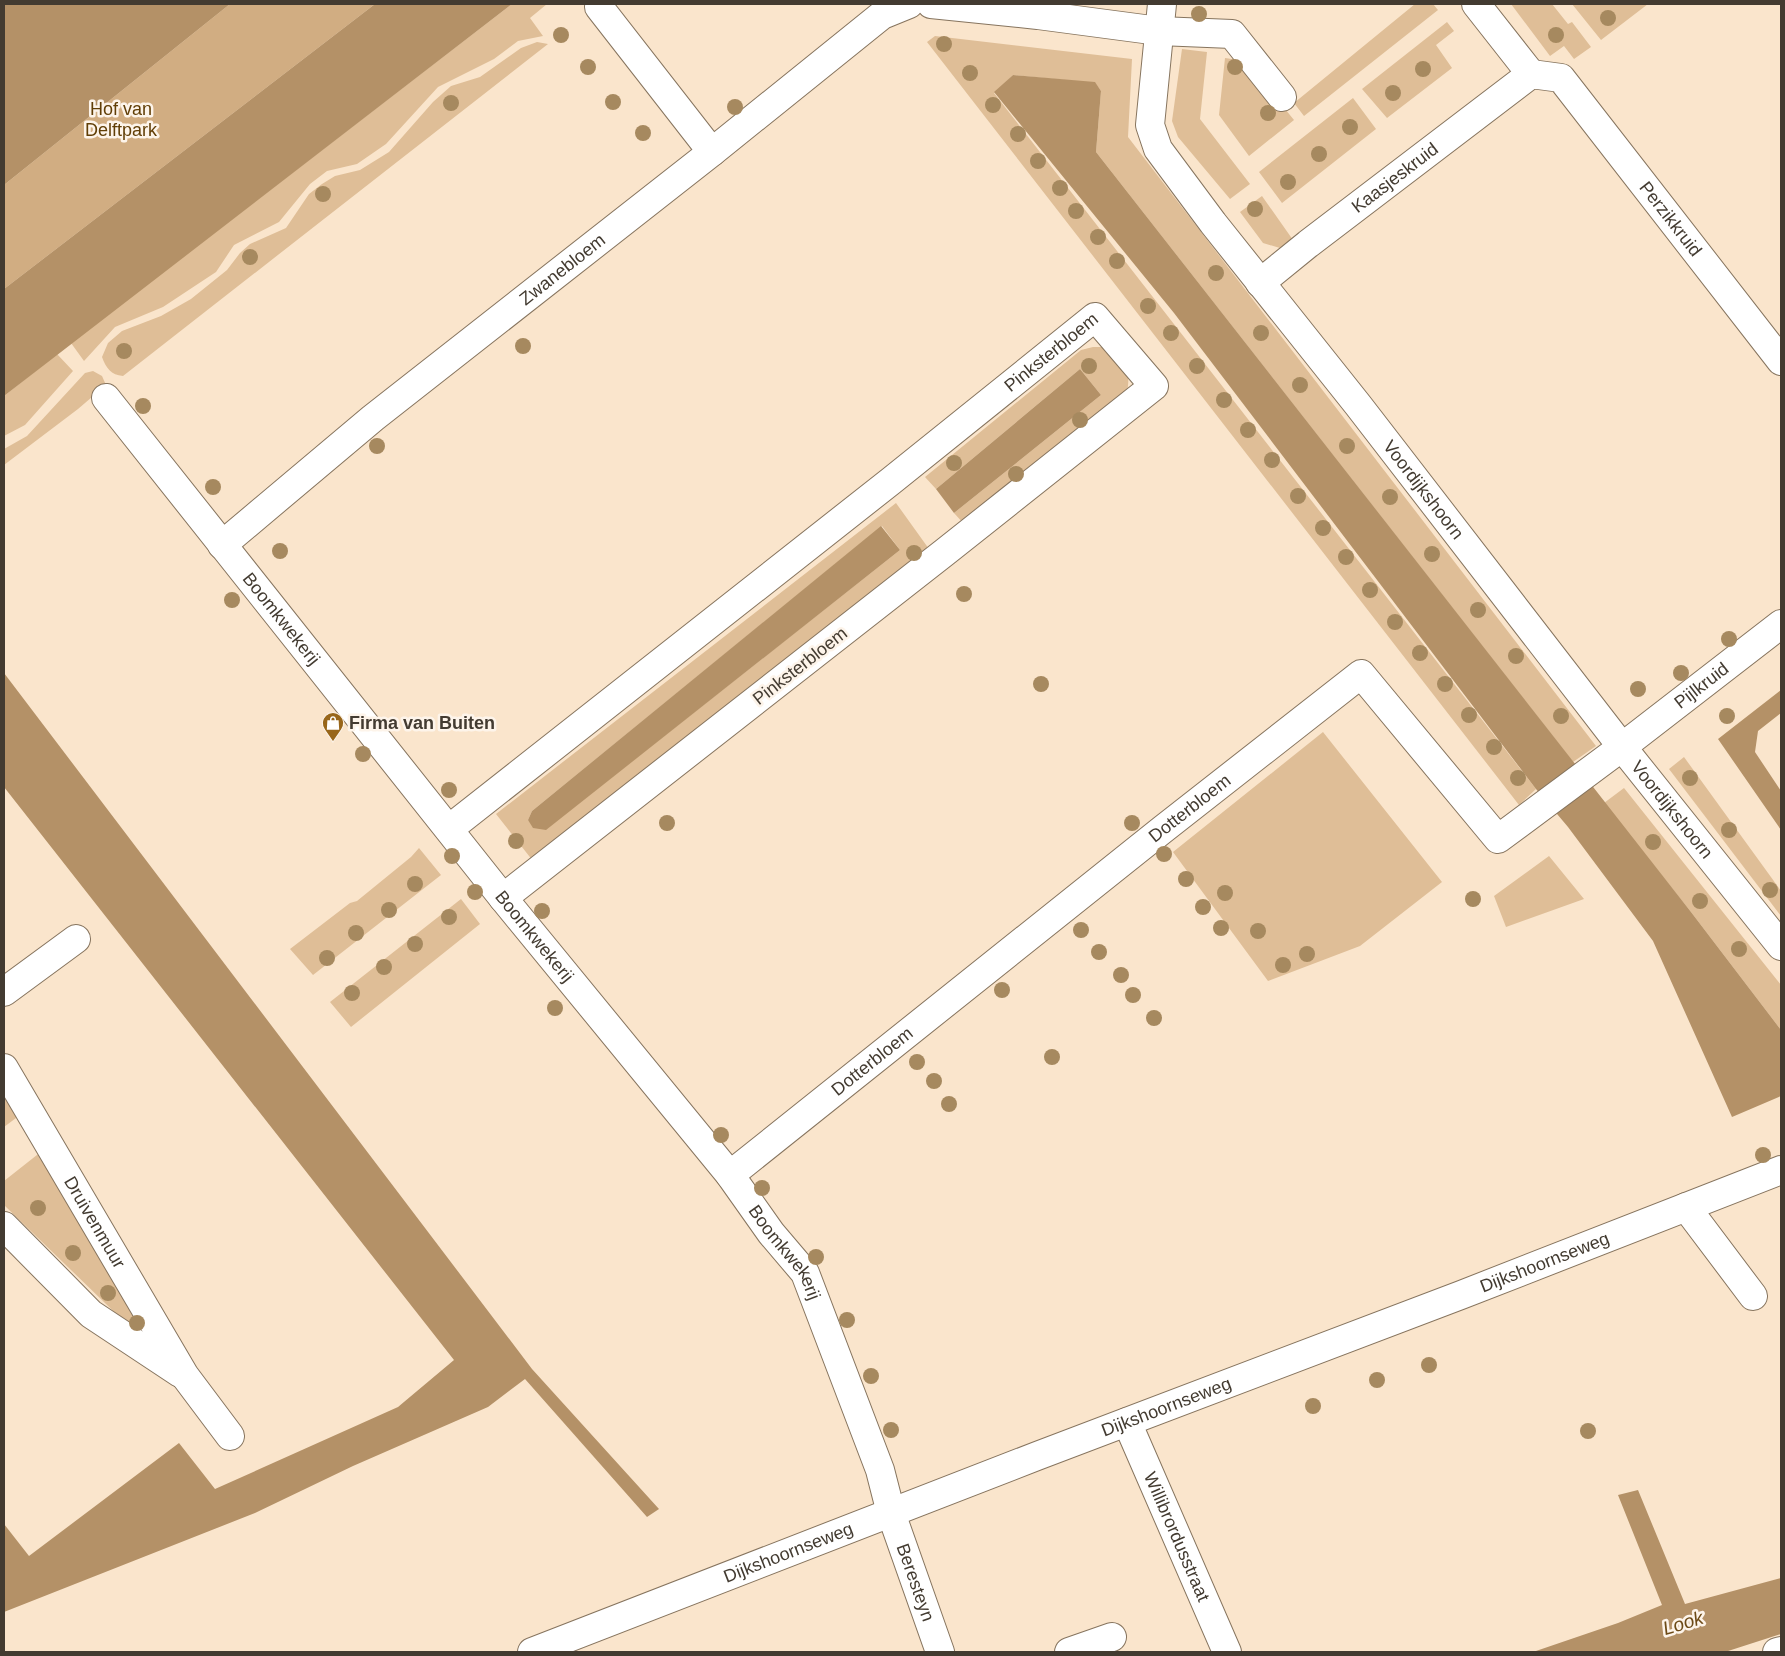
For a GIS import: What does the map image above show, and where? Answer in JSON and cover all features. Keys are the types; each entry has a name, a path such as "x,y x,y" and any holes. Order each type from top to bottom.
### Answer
{"street":[{"name":"Zwanebloem","path":"222,545 373,418 712,152 882,15 908,4"},
{"path":"931,4 1038,15 1159,31 1232,34 1282,96"},
{"name":"Voordijkshoorn","path":"1162,4 1150,125 1158,148 1260,284 1429,497 1614,752 1781,946"},
{"path":"1476,4 1531,74"},
{"path":"599,7 712,152"},
{"name":"Perzikkruid","path":"1531,74 1561,78 1781,361"},
{"name":"Kaasjeskruid","path":"1260,284 1308,244 1531,74"},
{"name":"Pinksterbloem","path":"450,829 1095,317 1154,386 938,558 503,898"},
{"name":"Boomkwekerij","path":"106,398 503,898 730,1175 771,1233 805,1273 880,1470 891,1512"},
{"name":"Pijlkruid","path":"1614,752 1781,624"},
{"name":"Dotterbloem","path":"730,1175 1162,830 1361,674 1498,839 1614,752"},
{"path":"4,992 76,939"},
{"name":"Druivenmuur","path":"4,1068 185,1376 230,1436"},
{"name":"Dijkshoornseweg","path":"543,1650 891,1512 1461,1295 1781,1170"},
{"path":"1686,1207 1753,1296"},
{"name":"Druivenmuur","path":"4,1226 92,1314 185,1376"},
{"name":"Willibrordusstraat","path":"1128,1422 1227,1652"},
{"name":"Beresteyn","path":"891,1512 940,1652"},
{"path":"1069,1652 1112,1637"},
{"path":"1777,1652 1781,1651"}],"shaded area":[{"path":"512,4 547,4 530,18 543,36 518,41 494,59 438,87 386,144 357,164 327,171 310,184 279,222 234,245 216,272 163,307 115,327 84,361 71,343"},
{"path":"1415,4 1433,4 1438,10 1304,116 1294,103"},
{"path":"1511,4 1552,4 1568,24 1572,22 1591,47 1574,59 1564,46 1550,56"},
{"path":"1572,4 1648,4 1601,40"},
{"path":"1447,22 1454,31 1436,45 1452,68 1387,118 1362,89"},
{"path":"935,36 1132,59 1128,137 1596,746 1573,762 1096,152 1101,91 1095,83 1013,75 994,93 1536,789 1519,805 927,42"},
{"path":"537,42 548,44 123,376 115,374 107,368 102,357 108,343 122,331 161,316 191,299 227,270 240,253 250,244 286,228 309,194 322,184 335,176 360,170 389,152 433,102 451,86 480,77 521,48"},
{"path":"1182,49 1207,52 1200,119 1250,184 1230,199 1178,137 1172,121"},
{"path":"1225,58 1246,61 1294,120 1249,156 1219,115"},
{"path":"1353,98 1376,129 1282,203 1259,172"},
{"path":"1262,196 1293,240 1280,248 1263,243 1240,212"},
{"path":"1093,347 1107,347 1125,366 1128,377 1127,392 964,524 954,513 1101,395 1080,369 936,489 925,477 1081,350"},
{"path":"57,354 73,371 25,425 4,436 4,396"},
{"path":"93,371 102,376 106,385 78,409 4,465 4,449 27,436 85,373"},
{"path":"896,503 929,549 533,861 496,814","holes":["882,526 900,550 546,829 528,820 532,811"]},
{"path":"1323,732 1442,882 1360,946 1268,981 1173,852"},
{"path":"1684,757 1781,891 1781,916 1669,769"},
{"path":"1624,788 1781,985 1781,1030 1691,912 1604,803"},
{"path":"419,848 441,875 313,975 290,949 350,903 357,901 411,857"},
{"path":"1549,856 1584,899 1506,927 1494,896"},
{"path":"461,899 480,924 351,1027 330,1002"},
{"path":"4,1091 20,1115 4,1127"},
{"path":"42,1151 145,1332 139,1336 4,1205 4,1181"}],"green space":[{"name":"Hof van Delftpark","path":"230,4 375,4 4,289 4,185"}],"water":[{"path":"4,4 230,4 4,185"},
{"path":"375,4 512,4 4,396 4,289"},
{"path":"1013,75 1095,82 1101,91 1096,152 1691,912 1781,1030 1781,1096 1732,1117 1653,941 1568,827 1536,789 1174,313 994,92"},
{"path":"1080,369 1101,395 954,513 936,489"},
{"path":"881,526 900,550 546,830 533,828 528,820 532,811"},
{"path":"4,673 532,1369 659,1509 647,1517 525,1379 488,1407 353,1466 255,1513 4,1612 4,1524 29,1556 179,1443 215,1489 398,1407 454,1360 4,787"},
{"path":"1781,690 1781,713 1758,731 1755,752 1781,791 1781,830 1718,739"},
{"name":"Look","path":"1638,1490 1685,1604 1781,1578 1781,1634 1725,1652 1533,1652 1618,1623 1662,1605 1618,1495"}],"place":[{"name":"Firma van Buiten","path":"333,742"}]}
